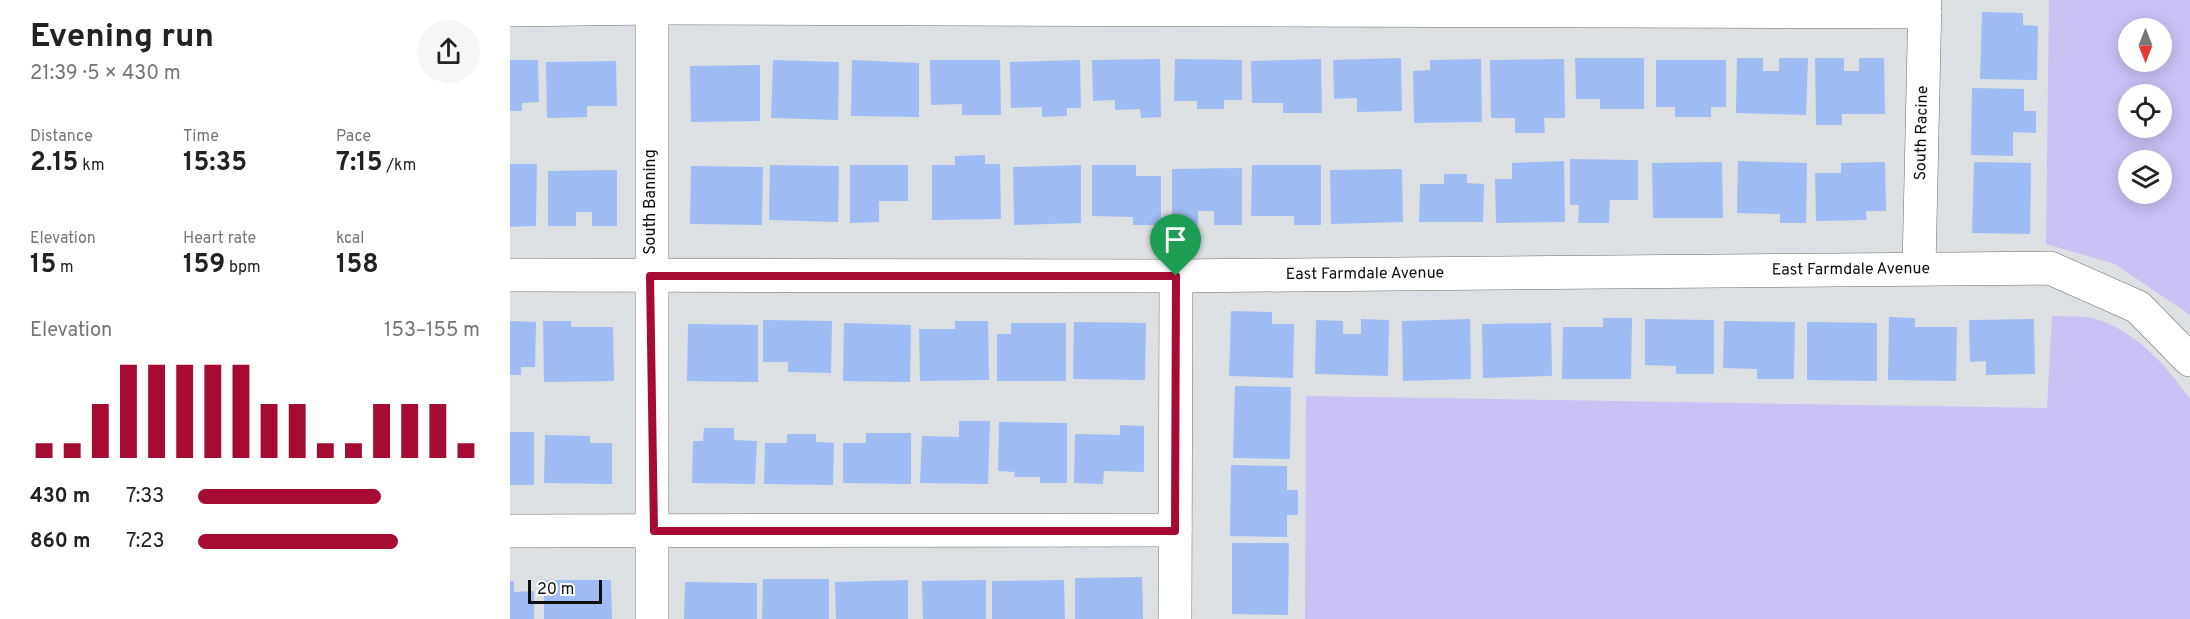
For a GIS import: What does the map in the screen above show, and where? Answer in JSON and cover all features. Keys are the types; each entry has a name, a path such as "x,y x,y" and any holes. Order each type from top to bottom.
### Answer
{"street":[{"path":"510,10 652,4 1925,6"},
{"name":"South Banning","path":"652,4 650,276 654,531 652,619"},
{"name":"South Racine","path":"1919,267 1925,6"},
{"name":"East Farmdale Avenue","path":"510,276 1176,276 1919,267 2050,268 2138,307 2190,360"},
{"path":"1175,619 1176,276"},
{"path":"510,531 1175,531"}],"shaded area":[{"path":"2049,0 2190,0 2190,315 2115,264 2046,244"},
{"path":"2052,316 2094,318 2126,333 2161,363 2190,399 2190,619 1305,619 1306,396 2047,408"}],"building":[{"path":"1982,12 2023,13 2023,25 2038,26 2037,80 1980,79"},
{"path":"1401,58 1402,111 1357,112 1357,98 1334,99 1333,60"},
{"path":"1575,58 1644,58 1644,109 1600,109 1600,99 1576,99"},
{"path":"1737,58 1763,58 1763,71 1779,71 1779,58 1808,58 1806,115 1736,113"},
{"path":"1815,58 1844,58 1844,71 1859,71 1859,58 1884,58 1885,114 1842,114 1842,125 1816,125"},
{"path":"1160,59 1161,117 1141,118 1140,109 1115,110 1115,100 1093,101 1092,60"},
{"path":"1175,59 1242,60 1242,100 1224,100 1224,109 1197,109 1197,101 1174,101"},
{"path":"1321,59 1322,113 1283,113 1283,103 1252,103 1251,61"},
{"path":"1481,59 1482,122 1414,123 1413,71 1430,70 1430,60"},
{"path":"1564,59 1565,118 1544,118 1545,133 1515,133 1515,118 1491,118 1490,60"},
{"path":"510,60 538,60 539,102 522,103 522,111 510,111"},
{"path":"773,60 839,62 838,120 771,118"},
{"path":"852,60 919,63 919,117 851,116"},
{"path":"930,60 1000,60 1001,115 962,115 962,104 931,105"},
{"path":"1080,60 1081,108 1067,108 1067,116 1042,117 1042,107 1011,108 1010,62"},
{"path":"1656,60 1726,60 1726,107 1711,107 1711,117 1675,117 1675,107 1656,107"},
{"path":"616,61 617,106 587,106 587,117 547,118 546,62"},
{"path":"760,65 760,121 691,122 690,66"},
{"path":"1972,88 2024,89 2024,111 2036,111 2036,133 2013,132 2013,156 1971,155"},
{"path":"985,155 985,164 1000,164 1001,219 932,220 932,165 955,165 955,156"},
{"path":"1570,159 1638,160 1638,200 1610,200 1609,223 1578,223 1579,205 1570,205"},
{"path":"1564,161 1565,222 1496,223 1495,179 1512,179 1512,163"},
{"path":"1738,161 1807,163 1806,223 1780,223 1780,214 1737,213"},
{"path":"1722,162 1723,218 1653,218 1652,163"},
{"path":"1885,162 1886,211 1866,211 1867,220 1816,221 1815,173 1841,173 1841,163"},
{"path":"1974,162 2031,163 2030,234 1972,233"},
{"path":"510,164 537,164 536,226 510,227"},
{"path":"770,165 839,166 838,222 769,220"},
{"path":"850,165 908,165 908,201 879,201 879,222 850,223"},
{"path":"1081,165 1081,223 1014,225 1013,167"},
{"path":"1092,165 1136,165 1136,176 1161,176 1161,225 1133,225 1133,217 1092,216"},
{"path":"1252,165 1321,165 1321,225 1294,225 1294,216 1251,216"},
{"path":"691,166 763,167 762,225 690,224"},
{"path":"1242,168 1242,225 1214,225 1214,211 1198,211 1198,225 1172,225 1172,169"},
{"path":"1402,169 1403,222 1331,224 1330,170"},
{"path":"617,170 617,226 592,226 592,212 576,212 576,226 548,226 548,171"},
{"path":"1444,174 1467,174 1467,183 1484,184 1483,222 1419,222 1420,184 1444,184"},
{"path":"1231,311 1272,312 1272,324 1294,324 1293,378 1229,376"},
{"path":"1889,317 1915,318 1915,327 1957,327 1956,381 1888,380"},
{"path":"1603,318 1632,318 1631,379 1562,379 1563,327 1603,327"},
{"path":"1361,319 1389,320 1388,376 1315,374 1316,320 1343,321 1343,334 1361,334"},
{"path":"1470,319 1471,379 1403,381 1402,321"},
{"path":"1645,319 1714,320 1714,374 1676,374 1676,366 1645,365"},
{"path":"2034,319 2035,374 1986,375 1986,361 1970,362 1969,320"},
{"path":"763,320 832,321 831,373 788,372 788,362 763,362"},
{"path":"510,321 536,322 535,367 521,367 521,375 510,375"},
{"path":"543,321 571,321 571,327 613,327 614,381 544,382"},
{"path":"955,321 988,321 989,380 920,381 919,329 955,329"},
{"path":"1724,321 1795,322 1794,379 1757,379 1757,369 1723,368"},
{"path":"1074,322 1146,323 1145,380 1073,379"},
{"path":"1807,322 1877,323 1877,381 1807,380"},
{"path":"844,323 911,325 910,382 843,381"},
{"path":"1011,323 1066,323 1066,381 997,381 997,334 1011,334"},
{"path":"1551,323 1552,376 1483,378 1482,324"},
{"path":"688,324 758,325 758,382 687,381"},
{"path":"1235,386 1291,387 1290,459 1233,458"},
{"path":"959,421 990,421 988,484 920,483 922,436 959,437"},
{"path":"999,422 1067,423 1067,483 1040,483 1040,477 1014,477 1015,472 998,471"},
{"path":"1120,425 1144,426 1144,472 1104,471 1103,484 1074,483 1075,434 1120,435"},
{"path":"704,428 734,428 734,440 757,441 755,484 692,483 693,441 703,441"},
{"path":"510,432 534,432 534,485 510,485"},
{"path":"866,433 911,433 911,484 843,483 843,443 866,443"},
{"path":"787,434 816,434 816,442 834,443 833,485 764,484 765,443 787,443"},
{"path":"545,435 590,436 590,443 612,443 612,484 544,483"},
{"path":"1231,465 1287,466 1287,490 1298,490 1298,515 1287,515 1287,537 1230,536"},
{"path":"1232,543 1289,543 1288,615 1232,614"},
{"path":"1142,577 1143,619 1075,619 1075,578"},
{"path":"763,579 829,579 829,619 762,619"},
{"path":"544,580 611,580 612,619 544,619"},
{"path":"908,580 908,619 836,619 835,582"},
{"path":"986,580 986,619 923,619 922,581"},
{"path":"1064,580 1065,619 992,619 992,581"},
{"path":"510,581 514,581 514,592 534,591 534,619 510,619"},
{"path":"685,582 757,583 757,619 684,619"}],"route":[{"path":"650,276 1176,276 1175,531 654,531 650,276"}]}
